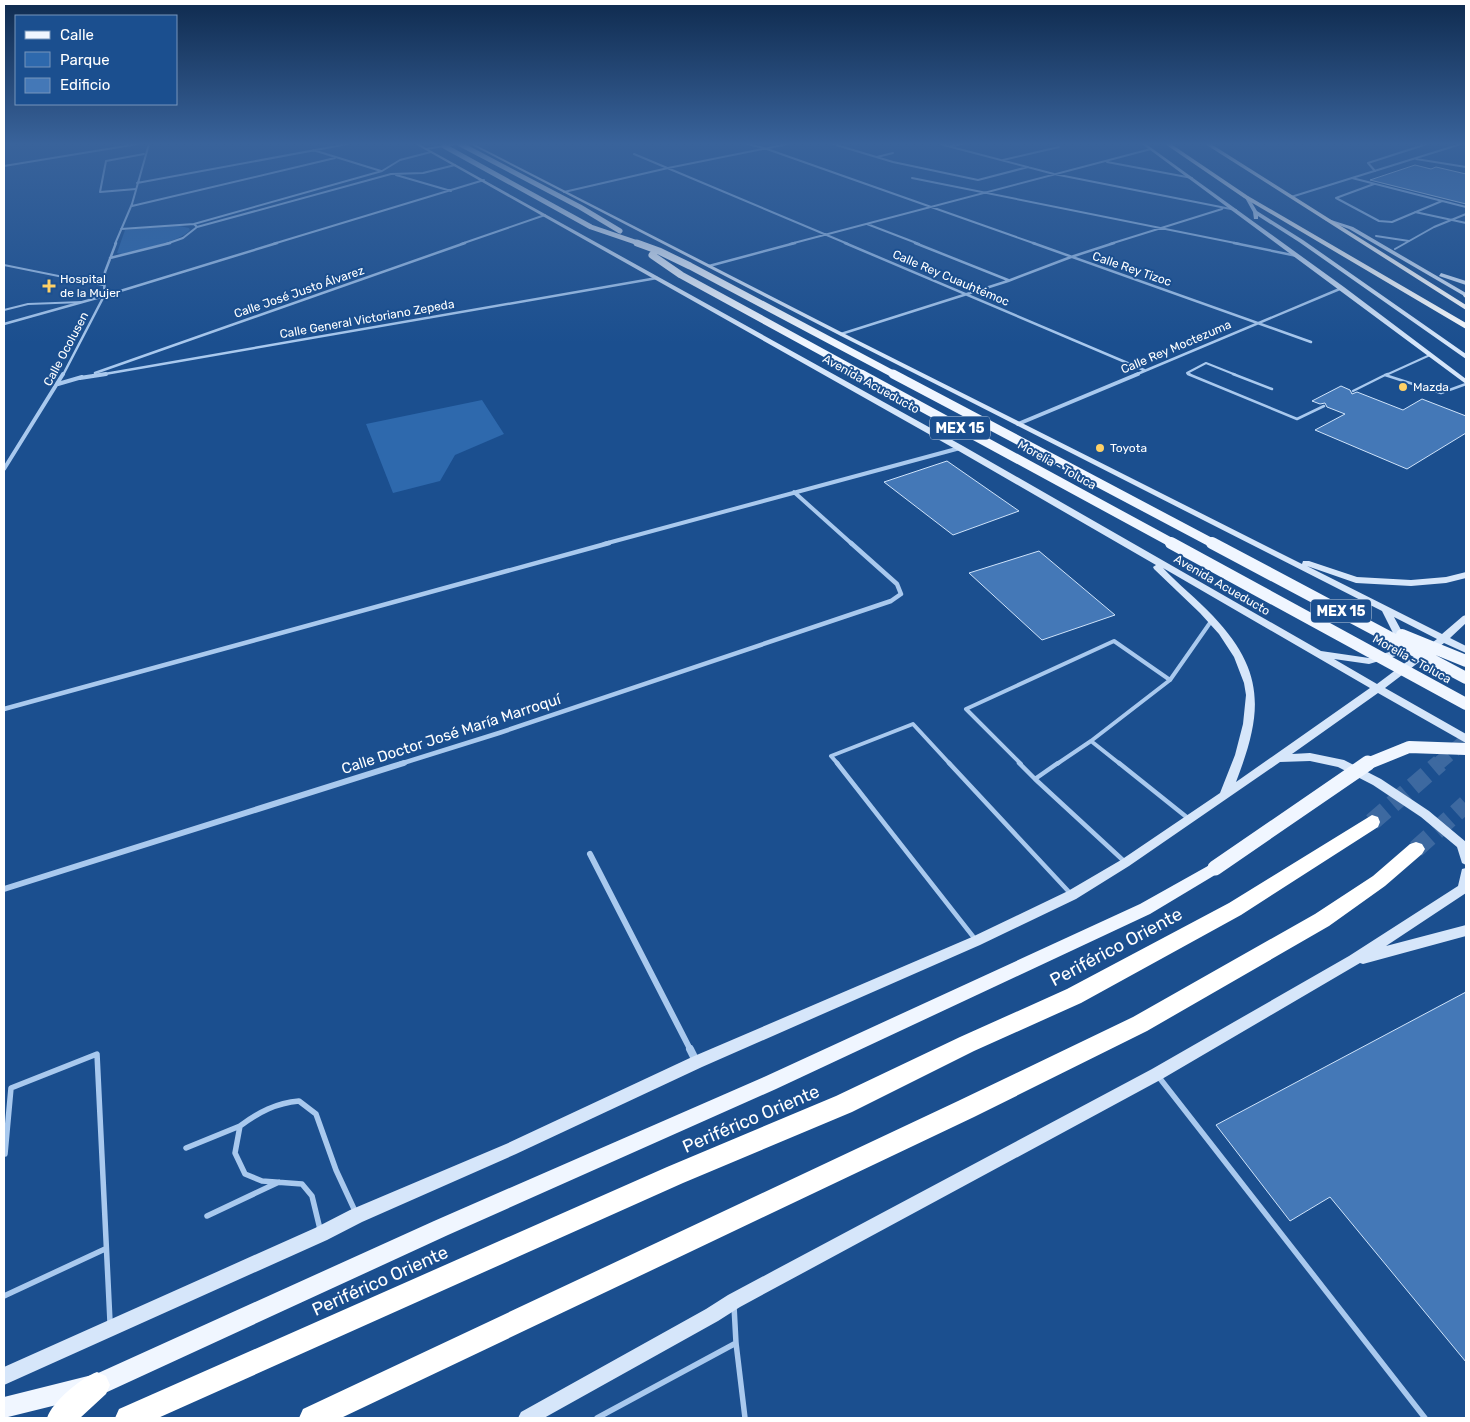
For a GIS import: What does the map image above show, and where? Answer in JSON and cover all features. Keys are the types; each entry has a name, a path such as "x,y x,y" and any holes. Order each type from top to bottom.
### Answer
{"highway":[{"path":"1269,210 1466,326"},
{"path":"1313,210 1466,308"},
{"name":"Periférico Oriente","path":"128,1418 666,1179 844,1104 968,1044 1074,996 1235,908 1372,822"},
{"path":"312,1418 966,1109 1140,1024 1322,920 1378,881 1416,849"},
{"path":"60,1418 97,1385"}],"main road":[{"name":"Morelia - Toluca","path":"561,210 591,227 659,251 690,266 1466,678"},
{"name":"Morelia - Toluca","path":"585,210 690,279 1466,704"},
{"path":"1216,544 1411,640 1466,661"},
{"path":"4,1408 97,1385 450,1224 770,1083 1145,909 1215,868 1370,762 1409,747 1466,749"}],"street":[{"path":"104,296 103,285 110,258 130,210"},
{"path":"195,225 246,210"},
{"path":"121,229 195,225 251,210"},
{"path":"4,324 85,302 386,210"},
{"name":"Avenida Acueducto","path":"537,210 960,448 1466,739"},
{"name":"Avenida Acueducto","path":"600,210 1466,650"},
{"name":"Calle Rey Cuauhtémoc","path":"767,210 1144,370"},
{"path":"709,266 918,210"},
{"name":"Calle Rey Tizoc","path":"939,210 1311,342"},
{"path":"1071,210 1298,256"},
{"path":"841,334 1218,210"},
{"path":"1236,210 1430,354 1466,383"},
{"path":"1255,212 1258,227"},
{"path":"1255,212 1301,241 1466,357"},
{"name":"Calle José Justo Álvarez","path":"58,384 80,378 545,215"},
{"path":"1327,219 1376,236 1432,271 1466,283"},
{"path":"867,224 1008,280"},
{"path":"110,258 174,241 195,231 195,225"},
{"path":"1351,228 1466,295"},
{"name":"Calle General Victoriano Zepeda","path":"80,378 656,278"},
{"name":"Calle Rey Moctezuma","path":"1018,424 1257,322 1342,288"},
{"name":"Calle Ocolusen","path":"4,469 58,384 104,296"},
{"path":"4,709 960,448"},
{"name":"Calle Doctor José María Marroquí","path":"4,890 499,733 891,601 901,594 897,584 794,492"},
{"path":"1208,520 1301,562 1356,580 1411,583 1466,575"},
{"path":"1151,558 1159,569 1212,620 1237,654 1249,684 1251,707 1243,746 1234,776 1224,796"},
{"path":"1316,653 1369,661 1393,654 1401,639 1385,609"},
{"path":"4,1376 321,1234 356,1216 511,1149 696,1062 976,941 1072,895 1125,863 1279,758 1378,688 1444,638 1466,618"},
{"path":"1279,758 1310,757 1340,763 1377,782 1425,814 1462,845 1466,860"},
{"path":"590,854 696,1062"},
{"path":"526,1418 734,1301 1157,1074 1354,960 1465,888 1466,873"},
{"path":"1354,960 1466,931"}],"lane":[{"path":"1359,210 1379,221 1385,222 1392,222 1419,210"},
{"path":"1415,212 1466,223"},
{"path":"1395,249 1434,227 1466,214"},
{"path":"1376,236 1409,241"},
{"path":"4,265 103,285"},
{"path":"4,310 28,304 85,302"},
{"path":"1353,391 1430,354"},
{"path":"1272,390 1206,363 1186,372 1297,419 1324,406"},
{"path":"1385,376 1441,393 1466,383"},
{"path":"1035,779 1091,741 1170,680 1212,620"},
{"path":"1125,863 1035,779 966,709 1114,641 1170,680"},
{"path":"976,941 832,756 913,724 1072,895"},
{"path":"1091,741 1190,819"},
{"path":"5,1154 11,1088 97,1054 105,1249 111,1327"},
{"path":"1157,1074 1425,1418"},
{"path":"186,1148 240,1126 258,1112 282,1102 299,1101 316,1114 336,1170 356,1216"},
{"path":"240,1126 235,1153 245,1174 262,1180 302,1184 312,1196 321,1234"},
{"path":"207,1216 281,1181"},
{"path":"4,1296 105,1249"},
{"path":"734,1301 736,1343 745,1418"},
{"path":"597,1418 736,1343"}],"green space":[{"path":"175,225 189,228 190,230 185,235 168,242 122,254 117,253 125,230"},
{"path":"482,400 504,434 455,455 440,481 393,493 366,424"}],"building":[{"path":"1341,386 1350,390 1352,394 1357,392 1403,410 1422,399 1466,416 1466,433 1407,469 1315,430 1345,414 1327,407 1325,403 1320,404 1312,401"},
{"path":"947,461 1019,511 953,535 884,482"},
{"path":"1039,551 1115,615 1042,640 969,573"},
{"path":"1466,992 1466,1362 1330,1197 1290,1221 1216,1125"}],"tunnel":[{"path":"1438,764 1466,740"},
{"path":"1372,822 1440,763"},
{"path":"1416,849 1466,804"}],"place":[{"name":"Hospital de la Mujer","path":"49,286"},
{"name":"Mazda","path":"1403,387"},
{"name":"Toyota","path":"1100,448"}]}
